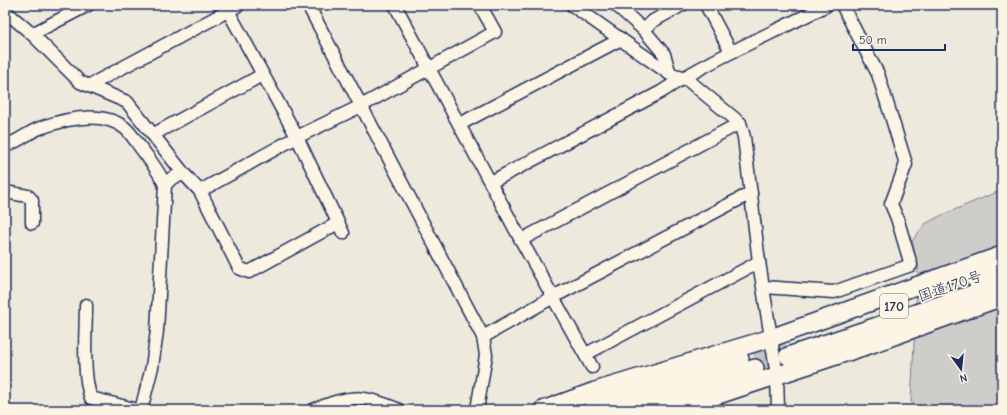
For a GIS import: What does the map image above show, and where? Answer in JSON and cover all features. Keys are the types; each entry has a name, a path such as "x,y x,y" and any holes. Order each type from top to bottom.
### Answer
{"highway":[{"path":"542,410 595,391 781,346 1002,255"},
{"name":"国道170号","path":"781,346 1002,268"},
{"name":"国道170号","path":"781,346 1002,284"},
{"path":"673,410 777,376 1002,297"},
{"path":"591,410 754,361 631,410"}],"street":[{"path":"32,34 88,5"},
{"path":"308,5 483,337 486,355 478,410"},
{"path":"395,5 521,240 592,367"},
{"path":"200,191 297,137 361,106 495,32 480,5"},
{"path":"572,5 670,74 684,77 740,123 744,137 759,262 764,287 781,346 777,376 778,410"},
{"path":"616,5 644,30 664,54 670,74"},
{"path":"644,30 653,20 682,5"},
{"path":"706,5 731,52"},
{"path":"491,182 661,92 684,77 811,9 828,5"},
{"path":"764,287 834,292 912,265 891,204 906,164 878,74 842,5"},
{"path":"5,11 32,34 80,82 127,102 154,134 184,174 200,191 239,268 249,272 341,228 297,137 262,75 231,7 90,85"},
{"path":"460,124 621,39"},
{"path":"154,134 262,75"},
{"path":"5,146 15,142 29,133 57,123 74,119 102,118 114,121 126,129 162,176 165,185 157,331 152,367 142,410"},
{"path":"521,240 740,123"},
{"path":"165,185 172,178 184,174"},
{"path":"5,192 28,196 32,200 32,223"},
{"path":"483,337 553,297 751,192"},
{"path":"586,354 759,262"},
{"path":"86,305 88,391 91,398 138,410"},
{"path":"313,410 353,397 374,399 399,410"}],"shaded area":[{"path":"1002,190 1002,410 922,410 911,402 918,267 912,241 925,224 942,215"}],"tunnel":[{"path":"753,354 785,343"},
{"path":"755,368 788,356"}]}
